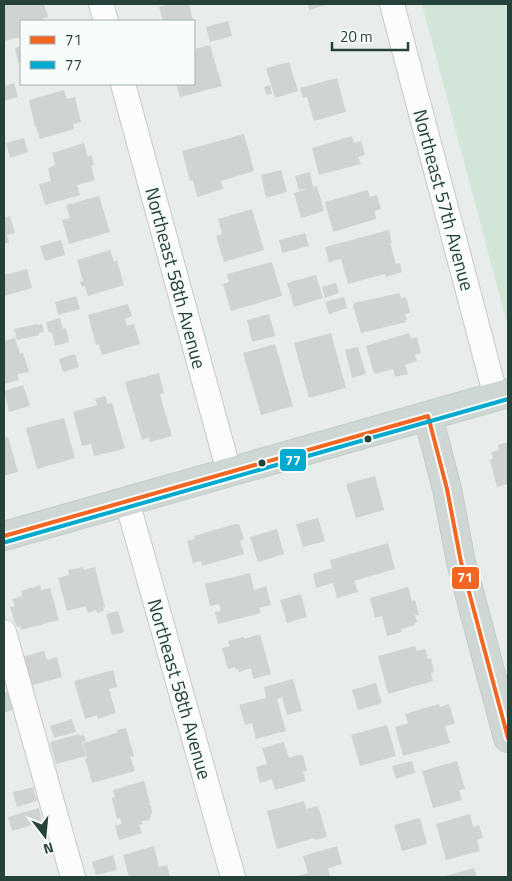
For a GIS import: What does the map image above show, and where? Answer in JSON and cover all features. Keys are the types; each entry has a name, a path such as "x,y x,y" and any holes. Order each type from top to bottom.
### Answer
{"main road":[{"path":"4,536 502,395"},
{"path":"428,416 447,489 461,562 508,738"}],"street":[{"path":"101,4 106,20"},
{"name":"Northeast 57th Avenue","path":"392,4 502,395"},
{"name":"Northeast 58th Avenue","path":"123,85 229,472"},
{"name":"Northeast 58th Avenue","path":"127,501 233,877"},
{"path":"4,632 8,664 73,877"}],"green space":[{"path":"422,4 508,4 508,327"}],"building":[{"path":"4,4 44,4 48,17 42,20 20,20 20,37 4,41"},
{"path":"170,4 189,4 193,20 163,20 159,7"},
{"path":"308,4 329,4 309,10"},
{"path":"228,21 232,36 210,42 206,27"},
{"path":"210,45 222,86 180,97 176,85 195,85 195,49"},
{"path":"20,46 20,62 18,63 15,48"},
{"path":"289,62 298,91 275,98 266,68"},
{"path":"337,78 346,112 314,121 307,97 303,98 300,88"},
{"path":"14,83 18,97 4,101 4,86"},
{"path":"270,85 272,94 266,95 264,87"},
{"path":"64,90 67,99 75,97 81,122 73,124 74,129 40,139 35,127 29,100"},
{"path":"244,134 254,171 221,181 223,189 197,197 193,180 190,181 182,151"},
{"path":"352,136 354,143 361,141 365,155 358,157 361,164 319,175 312,148"},
{"path":"24,138 28,152 10,158 6,143"},
{"path":"84,143 88,157 91,155 94,165 91,166 95,180 77,185 80,195 45,205 39,184 51,181 48,168 55,165 52,153"},
{"path":"281,170 287,192 266,198 261,175"},
{"path":"310,172 313,187 317,186 324,211 301,218 294,193 307,189 299,190 295,176"},
{"path":"368,190 370,197 377,195 381,209 375,211 376,219 333,232 325,202"},
{"path":"99,196 110,232 69,244 62,220 70,218 66,205"},
{"path":"252,209 264,250 224,262 216,236 222,234 218,219"},
{"path":"10,216 15,233 7,235 9,243 4,244 4,218"},
{"path":"389,230 392,243 390,243 396,264 400,263 402,272 386,277 385,274 348,284 341,259 329,262 325,247"},
{"path":"305,233 309,246 282,253 279,240"},
{"path":"61,240 65,255 45,261 40,246"},
{"path":"110,250 114,262 117,260 124,285 88,296 85,286 82,287 80,282 83,281 77,260"},
{"path":"272,262 282,296 231,311 223,284 229,282 227,274"},
{"path":"27,269 32,288 4,296 4,275"},
{"path":"316,275 323,298 294,307 287,283"},
{"path":"336,283 339,293 325,298 322,287"},
{"path":"399,293 401,298 406,297 410,311 410,313 405,314 406,322 361,333 354,303"},
{"path":"76,296 80,309 58,315 55,302"},
{"path":"344,297 347,308 329,314 325,302"},
{"path":"128,304 132,316 125,319 127,326 134,324 140,344 102,355 99,344 96,345 88,315"},
{"path":"269,314 275,336 252,342 247,320"},
{"path":"60,318 63,329 66,328 69,342 55,346 52,332 49,333 46,322"},
{"path":"42,324 44,332 17,340 14,329"},
{"path":"331,333 346,388 309,398 294,343"},
{"path":"409,333 411,339 417,337 421,353 415,355 417,361 405,365 408,374 395,377 393,369 374,374 366,346"},
{"path":"15,338 20,354 23,353 29,372 17,374 19,380 4,384 4,341"},
{"path":"275,344 293,406 261,415 243,353"},
{"path":"358,347 366,374 352,378 345,350"},
{"path":"75,354 79,367 63,372 59,359"},
{"path":"159,373 164,393 160,395 172,436 150,442 149,438 142,440 125,382"},
{"path":"23,385 30,406 9,412 4,391"},
{"path":"106,396 107,404 112,403 125,448 94,456 91,444 82,446 73,412 97,405 95,399"},
{"path":"64,418 75,458 37,469 26,428"},
{"path":"8,437 18,472 4,476 4,438"},
{"path":"508,442 508,484 497,487 490,460 493,459 491,452 499,450 498,445"},
{"path":"375,476 384,510 356,518 346,484"},
{"path":"318,518 325,541 303,547 296,524"},
{"path":"239,524 244,539 240,541 244,554 202,566 201,561 193,563 187,541 195,539 194,536"},
{"path":"277,529 284,554 258,562 250,537"},
{"path":"388,543 395,569 354,581 358,592 337,598 333,583 316,588 313,574 332,568 330,560"},
{"path":"83,567 84,570 95,567 105,607 103,607 104,611 97,613 96,610 88,613 86,606 67,611 58,578 69,575 68,570"},
{"path":"250,573 254,590 266,586 271,605 259,608 261,613 218,624 215,612 221,611 219,604 210,606 205,584"},
{"path":"40,585 41,590 50,588 59,620 21,630 20,626 17,627 15,623 10,607 15,606 12,599 22,596 21,591"},
{"path":"408,587 412,601 415,600 419,615 415,615 417,622 414,623 415,625 401,629 402,632 387,636 382,616 375,618 370,598"},
{"path":"301,594 307,617 287,623 280,600"},
{"path":"118,611 124,632 112,635 106,614"},
{"path":"260,634 271,674 253,679 251,668 239,672 235,667 228,669 222,648 230,646 228,641"},
{"path":"415,646 417,651 425,649 428,659 431,658 434,672 431,673 433,681 388,694 378,656"},
{"path":"44,651 47,660 57,657 62,677 26,687 18,658"},
{"path":"113,670 117,687 109,689 116,713 98,719 97,715 85,719 74,681"},
{"path":"293,679 302,711 287,715 282,697 277,699 286,731 256,739 252,723 245,725 239,705 266,698 264,687"},
{"path":"376,683 382,703 358,710 352,690"},
{"path":"10,691 15,709 4,713 4,693"},
{"path":"439,704 440,707 449,704 455,724 445,726 450,743 403,756 395,727 408,723 405,714"},
{"path":"72,719 76,732 54,738 50,726"},
{"path":"387,725 396,756 360,766 351,735"},
{"path":"126,728 134,756 130,757 135,771 92,783 85,759 87,758 83,743 117,733 117,730"},
{"path":"79,734 80,736 84,735 86,741 82,742 86,756 56,764 50,742"},
{"path":"284,742 289,758 303,755 307,771 303,772 306,781 275,790 272,779 260,783 256,767 267,764 262,748"},
{"path":"412,761 415,773 396,779 392,766"},
{"path":"457,761 465,789 459,790 462,800 433,808 422,771"},
{"path":"144,781 150,803 148,804 151,806 152,812 149,820 142,821 143,824 139,825 142,833 119,840 115,826 122,824 120,818 117,819 112,798 115,797 113,790"},
{"path":"33,787 37,801 17,807 13,792"},
{"path":"304,801 306,809 318,806 327,837 315,840 314,838 277,849 267,811"},
{"path":"39,808 42,822 12,831 8,817"},
{"path":"470,814 473,827 479,825 483,838 477,840 480,851 446,860 436,824"},
{"path":"420,818 427,844 402,851 394,825"},
{"path":"154,846 159,867 167,865 170,877 129,877 123,855"},
{"path":"337,846 342,864 328,868 330,877 294,877 308,873 303,856"},
{"path":"113,855 117,870 96,875 92,862"},
{"path":"474,868 477,877 442,877"}],"transit line":[{"name":"77","path":"6,542 508,399"},
{"name":"71","path":"428,416 447,489 461,562 508,738"},
{"name":"71","path":"4,536 428,416"}]}
